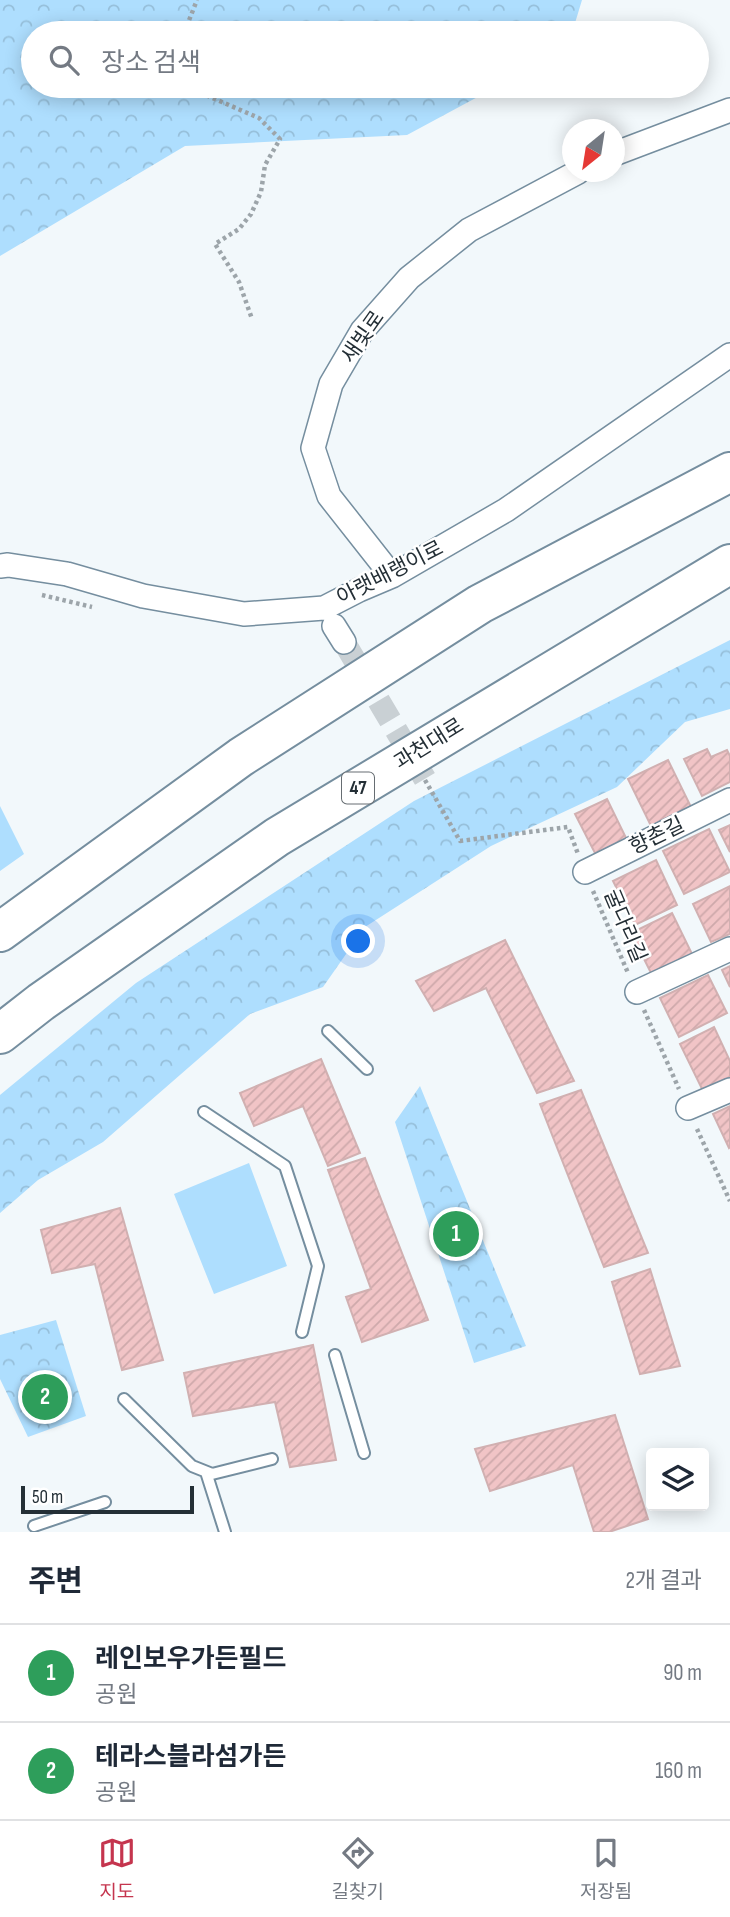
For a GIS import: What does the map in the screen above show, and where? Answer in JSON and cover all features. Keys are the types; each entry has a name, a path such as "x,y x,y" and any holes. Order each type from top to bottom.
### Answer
{"highway":[{"path":"0,932 241,757 480,604 730,472"},
{"name":"과천대로","path":"0,1034 41,1002 277,837 730,564"}],"street":[{"path":"625,150 730,110"},
{"name":"새빛로","path":"392,576 329,496 313,448 331,384 362,331 409,278 469,229 562,180"},
{"name":"아랫배랭이로","path":"0,566 67,574 143,596 244,614 324,608 392,576 506,510 730,355"},
{"name":"향촌길","path":"585,872 730,800"},
{"path":"637,992 730,949"},
{"path":"688,1108 730,1090"}],"lane":[{"path":"328,1031 367,1069"},
{"path":"204,1112 285,1166 318,1266 302,1332"},
{"path":"335,1355 363,1453"},
{"path":"124,1399 192,1466 206,1472 212,1474 272,1460"},
{"path":"206,1472 225,1532"},
{"path":"34,1526 105,1502"}],"path":[{"path":"189,21 197,0"},
{"path":"212,98 258,118 280,139 265,165 261,192 251,214 239,229 215,244 239,282 252,319"},
{"name":"굴다리길","path":"425,779 460,841 568,827 585,872 730,1201"}],"green space":[{"path":"0,0 582,0 576,21 21,21 21,98 476,98 407,135 185,146 0,256"},
{"path":"730,640 730,709 685,722 617,787 491,846 365,927 323,987 250,1014 103,1142 38,1180 0,1213 0,1095 136,983 414,801"},
{"path":"0,806 24,854 0,871"},
{"path":"420,1086 526,1346 474,1363 395,1122"},
{"path":"249,1163 287,1266 214,1294 174,1194"},
{"path":"56,1320 86,1416 28,1437 0,1379 0,1335"}],"building":[{"path":"707,749 711,757 727,750 730,756 730,782 702,796 684,759"},
{"path":"668,760 692,809 652,828 628,779"},
{"path":"607,799 629,844 598,859 575,814"},
{"path":"730,825 730,852 719,830"},
{"path":"709,829 730,872 684,894 663,851"},
{"path":"656,860 677,905 635,925 613,881"},
{"path":"730,886 730,934 711,942 693,904"},
{"path":"672,913 694,958 653,977 631,933"},
{"path":"505,940 574,1081 537,1093 486,988 434,1011 416,981"},
{"path":"730,966 730,987 722,970"},
{"path":"708,975 727,1013 679,1037 660,998"},
{"path":"714,1027 730,1061 730,1081 704,1093 680,1044"},
{"path":"321,1059 360,1153 328,1166 303,1106 254,1126 240,1093"},
{"path":"581,1090 648,1253 604,1267 540,1104"},
{"path":"730,1106 730,1147 729,1148 713,1114"},
{"path":"365,1158 428,1320 362,1342 346,1297 371,1289 328,1170"},
{"path":"120,1208 163,1360 122,1370 95,1264 52,1273 41,1230"},
{"path":"650,1269 680,1366 640,1374 612,1282"},
{"path":"313,1345 336,1460 290,1467 275,1402 193,1416 184,1373"},
{"path":"615,1415 648,1519 609,1532 594,1532 573,1465 490,1491 475,1449"}],"tunnel":[{"path":"344,642 425,779"}],"place":[{"name":"레인보우가든필드","path":"456,1234"},
{"name":"테라스블라섬가든","path":"45,1397"}]}
